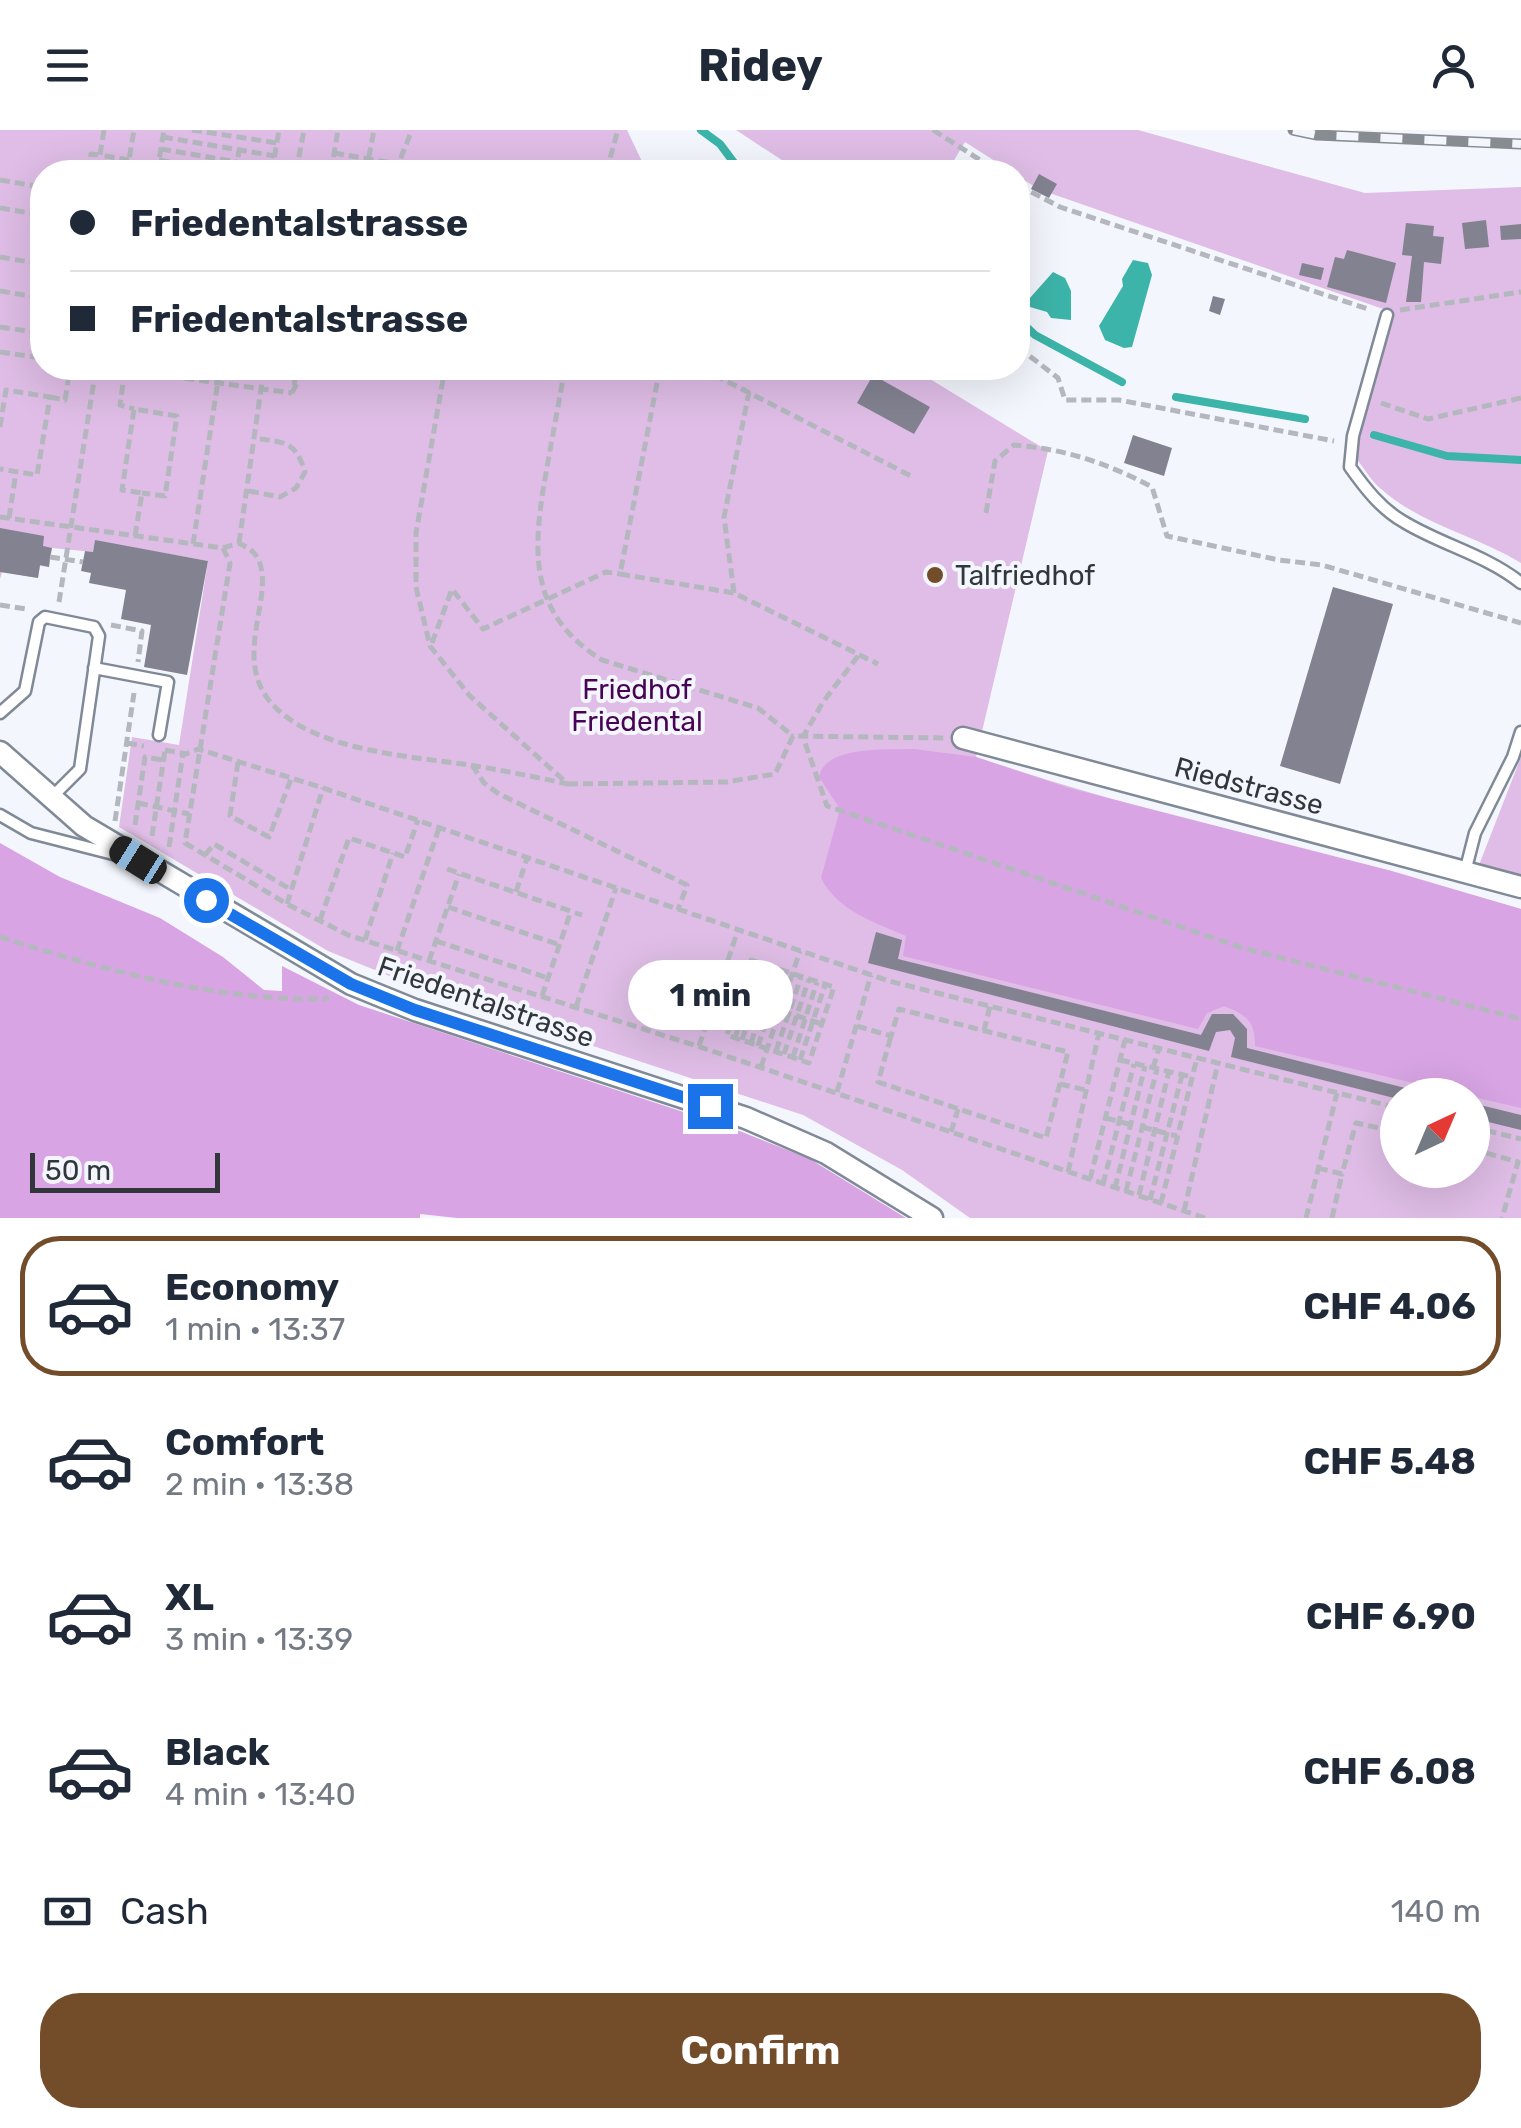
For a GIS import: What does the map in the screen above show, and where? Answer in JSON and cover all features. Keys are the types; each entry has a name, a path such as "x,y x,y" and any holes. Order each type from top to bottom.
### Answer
{"street":[{"name":"Riedstrasse","path":"963,738 1521,887"},
{"name":"Friedentalstrasse","path":"0,752 84,826 340,978 415,1010 746,1118 826,1153 932,1218"}],"lane":[{"path":"1387,315 1352,446 1350,467 1372,497 1403,522 1492,562 1521,584"},
{"path":"0,713 25,691 39,622 45,617 94,628 99,636 80,770 52,798"},
{"path":"94,668 168,682 159,735"},
{"path":"1464,872 1475,833 1513,757 1521,732"},
{"path":"0,815 31,834 138,860"}],"path":[{"path":"100,155 104,130"},
{"path":"90,160 91,154 129,160 134,130"},
{"path":"192,130 277,142"},
{"path":"274,160 279,130"},
{"path":"298,160 304,130"},
{"path":"333,160 338,130"},
{"path":"368,158 374,130"},
{"path":"400,160 412,130"},
{"path":"609,160 618,130"},
{"path":"932,130 980,160"},
{"path":"159,160 164,134 275,156"},
{"path":"161,149 226,160"},
{"path":"238,160 240,150"},
{"path":"334,153 378,160"},
{"path":"0,180 30,185"},
{"path":"1030,191 1060,207 1387,315 1408,307 1521,292"},
{"path":"0,208 30,214"},
{"path":"0,257 30,262"},
{"path":"0,291 30,296"},
{"path":"0,327 30,331"},
{"path":"0,352 30,356"},
{"path":"1030,357 1058,378 1065,400 1118,400 1352,446"},
{"path":"0,427 6,390 66,400 68,380"},
{"path":"57,620 94,380"},
{"path":"124,380 120,405 178,416 165,496 122,490 134,409"},
{"path":"202,380 292,393 296,380"},
{"path":"239,543 262,380"},
{"path":"443,380 416,532 416,587 430,646 470,696 568,784"},
{"path":"563,380 538,518 538,574 547,601 572,637 602,660 758,708 793,736 963,738"},
{"path":"620,574 658,380"},
{"path":"725,380 911,476"},
{"path":"193,544 218,382"},
{"path":"734,593 724,517 749,392"},
{"path":"0,469 37,475 50,397"},
{"path":"1364,398 1428,418 1521,398"},
{"path":"249,491 280,497 296,488 305,472 300,454 290,444 254,438"},
{"path":"986,514 995,461 1014,444 1052,448 1108,464 1152,486 1167,536 1322,565 1521,623"},
{"path":"9,518 16,472"},
{"path":"135,536 142,493"},
{"path":"0,517 223,548 239,543 256,553 262,571 253,660 269,701 300,724 325,736 382,753 568,784 726,782 776,774 793,736"},
{"path":"223,548 230,563 186,843 287,904 365,940 699,1046 1205,1218"},
{"path":"50,557 83,562"},
{"path":"430,646 452,590 483,630 606,572 734,593 878,664"},
{"path":"108,624 142,631 113,831"},
{"path":"803,737 858,656"},
{"path":"803,737 827,806 1243,948 1521,1019"},
{"path":"152,836 164,750 183,754 198,749 871,975 1380,1104"},
{"path":"169,847 183,754"},
{"path":"135,825 145,757 163,760"},
{"path":"238,762 230,816 269,837 292,778"},
{"path":"472,765 484,783 500,794 687,885 678,910"},
{"path":"287,904 323,788"},
{"path":"138,804 190,814"},
{"path":"320,920 349,838 404,857 418,820"},
{"path":"396,950 439,828"},
{"path":"172,830 187,832"},
{"path":"206,855 214,844 292,889"},
{"path":"365,940 393,853"},
{"path":"516,892 527,858"},
{"path":"447,869 582,915"},
{"path":"429,960 459,874"},
{"path":"576,1008 616,888"},
{"path":"448,906 560,945"},
{"path":"542,996 572,910"},
{"path":"699,1046 738,930"},
{"path":"0,938 178,984 285,1000 326,999 340,978"},
{"path":"436,940 548,978"},
{"path":"761,1068 800,951"},
{"path":"751,960 783,970 834,988 809,1063 726,1035 751,960"},
{"path":"739,1039 767,965"},
{"path":"767,965 767,1006"},
{"path":"755,1044 783,970"},
{"path":"837,1093 871,975"},
{"path":"784,1054 801,977"},
{"path":"776,1052 809,979"},
{"path":"797,1059 817,982"},
{"path":"797,1059 825,985"},
{"path":"739,996 822,1024"},
{"path":"984,1031 990,1006"},
{"path":"898,1009 1068,1052 1046,1138 878,1082 891,1036 898,1009"},
{"path":"857,1026 891,1036"},
{"path":"1068,1172 1099,1033"},
{"path":"1090,1179 1125,1040"},
{"path":"1126,1192 1158,1048"},
{"path":"1161,1203 1197,1058"},
{"path":"1120,1060 1192,1077"},
{"path":"1184,1211 1218,1063"},
{"path":"1104,1184 1134,1064"},
{"path":"1115,1188 1145,1066"},
{"path":"1139,1196 1168,1072"},
{"path":"1150,1200 1182,1075"},
{"path":"1060,1084 1086,1090"},
{"path":"1306,1218 1337,1093"},
{"path":"951,1132 958,1109"},
{"path":"1106,1118 1177,1136"},
{"path":"1332,1218 1356,1123 1380,1128"},
{"path":"1490,1131 1521,1139"},
{"path":"1490,1154 1518,1162 1502,1218"},
{"path":"1318,1168 1342,1174"}],"green space":[{"name":"Friedhof Friedental","path":"0,130 627,130 641,160 30,160 30,380 932,380 1048,451 976,757 1111,799 1521,909 1521,1218 970,1218 902,1170 803,1115 429,992 328,951 119,827 132,737 179,745 208,561 95,541 93,552 52,548 49,567 40,566 38,578 2,572 0,579"},
{"path":"736,130 1138,130 1365,193 1521,187 1521,563 1413,512 1374,482 1356,458 1386,310 1038,189 1030,184 1030,160 993,160 965,142 954,160 782,160"},
{"path":"1521,757 1521,877 1479,865"}],"shaded area":[{"path":"1133,260 1148,263 1152,275 1132,347 1124,348 1105,340 1099,326 1123,286 1122,279"},
{"path":"1053,272 1065,278 1071,291 1071,320 1051,318 1047,312 1030,307 1030,298"},
{"path":"914,749 976,757 1069,788 1392,871 1521,909 1521,1108 1490,1101 1490,1078 1392,1078 1255,1046 1248,1020 1224,1006 1207,1013 1198,1029 903,956 906,936 847,907 821,878 840,809 819,777 833,759 874,750"},
{"path":"0,843 60,877 160,918 223,957 264,990 282,991 282,966 359,1005 732,1128 810,1159 906,1218 457,1218 420,1214 420,1218 0,1218"}],"building":[{"path":"1039,174 1057,184 1049,198 1031,189"},
{"path":"1486,220 1489,247 1465,249 1462,223"},
{"path":"1406,223 1434,226 1433,236 1444,237 1441,264 1424,262 1421,302 1406,302 1412,256 1402,255"},
{"path":"1521,224 1521,239 1501,240 1500,226"},
{"path":"1347,250 1396,263 1386,303 1327,287 1335,257 1344,259"},
{"path":"1302,263 1324,268 1321,280 1299,275"},
{"path":"1213,296 1225,299 1220,315 1209,311"},
{"path":"870,380 882,380 930,407 914,434 857,403"},
{"path":"1133,435 1172,448 1164,476 1124,463"},
{"path":"0,528 44,536 43,546 52,548 49,567 40,565 38,578 0,572"},
{"path":"95,540 208,561 187,675 144,667 151,625 121,619 126,590 89,583 91,573 81,571 85,551 93,552"},
{"path":"1333,587 1393,604 1340,784 1280,766"},
{"path":"876,932 902,940 898,959 1201,1035 1212,1014 1233,1014 1247,1029 1247,1048 1380,1082 1380,1094 1231,1057 1235,1038 1230,1030 1216,1032 1209,1051 868,963"},
{"path":"1490,1107 1521,1115 1521,1130 1490,1122"}],"waterway":[{"path":"701,130 720,144 732,160"},
{"path":"1030,330 1122,382"},
{"path":"1176,397 1305,419"},
{"path":"1374,435 1447,456 1521,460"}],"railway":[{"path":"1293,130 1317,135 1521,144"}],"place":[{"name":"Talfriedhof","path":"935,575"}],"route":[{"path":"206,900 351,984 415,1010 710,1106"}]}
